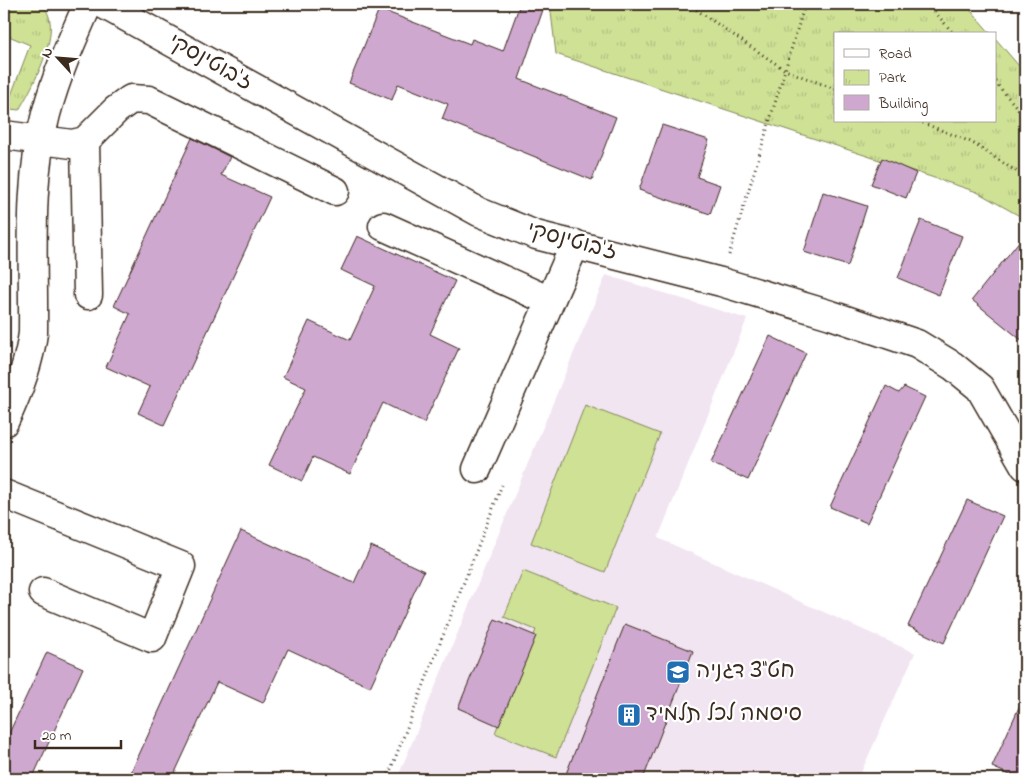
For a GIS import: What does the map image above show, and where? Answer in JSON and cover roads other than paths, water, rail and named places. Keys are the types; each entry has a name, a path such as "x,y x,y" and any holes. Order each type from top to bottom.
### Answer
{"street":[{"path":"4,422 18,391 30,353 33,333 34,203 46,114 67,51 88,4"},
{"name":"ז'בוטינסקי","path":"103,4 479,212 536,235 721,282 831,315 917,344 953,366 980,388 1025,466"},
{"path":"4,135 72,144 85,140 116,110 131,100 148,100 335,190"},
{"path":"85,140 88,295"},
{"path":"383,226 550,302"},
{"path":"477,469 575,244"},
{"path":"4,494 181,566 152,638 43,592"}],"place":[{"name":"חט''צ דגניה","path":"678,672"},
{"name":"סיסמה לכל תלמיד","path":"629,715"}]}
